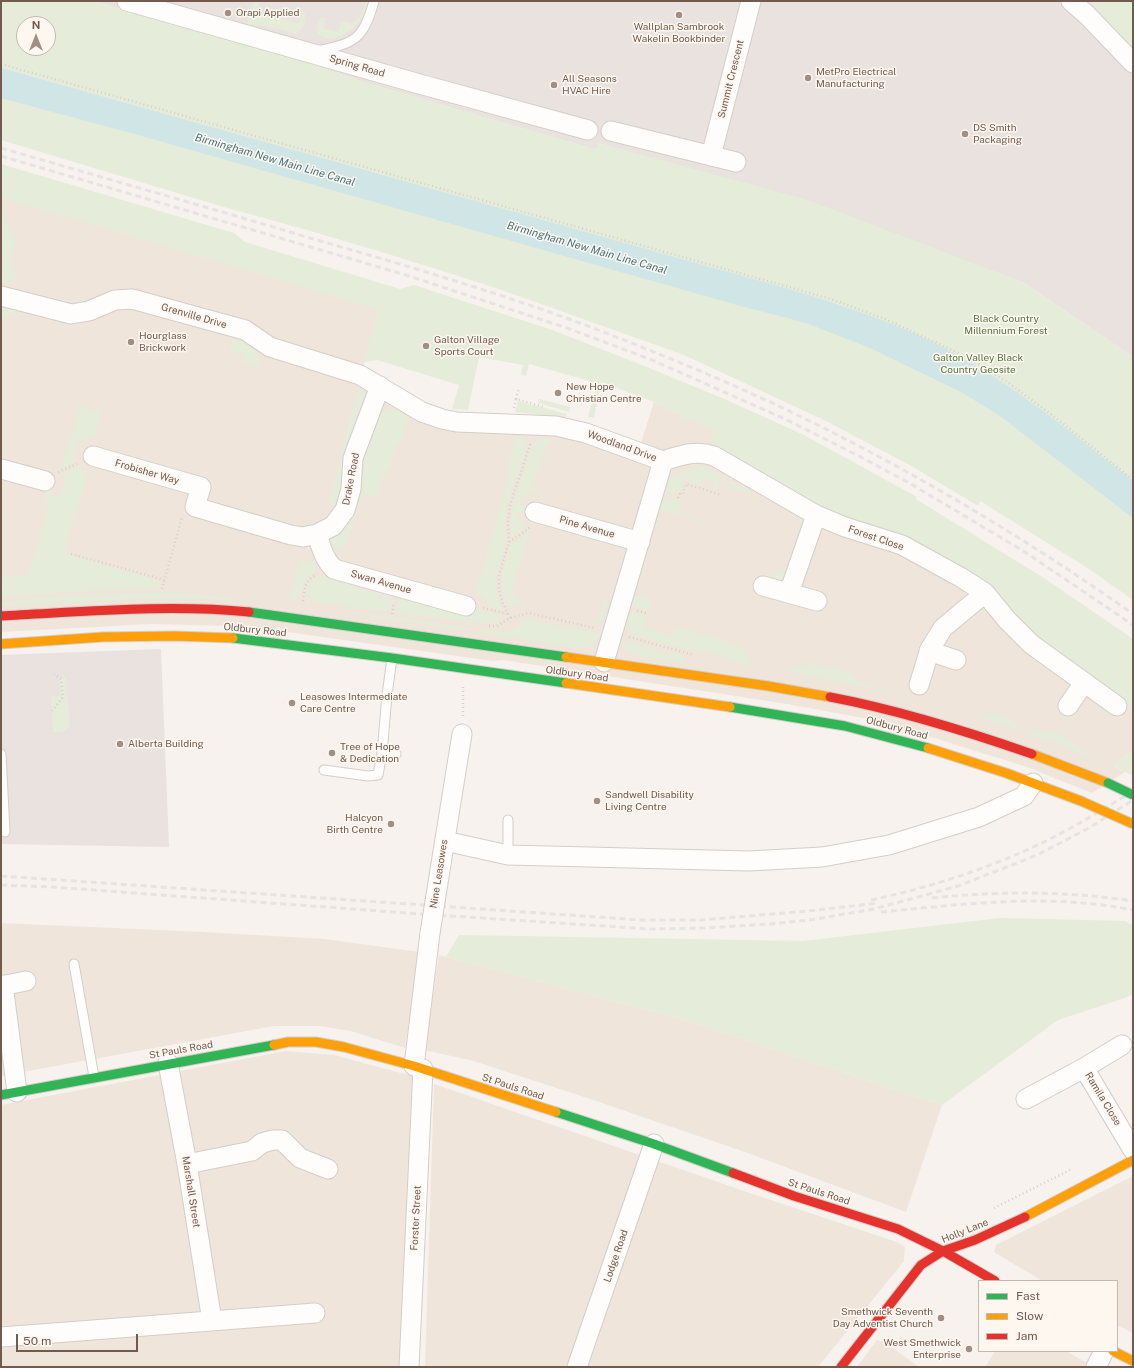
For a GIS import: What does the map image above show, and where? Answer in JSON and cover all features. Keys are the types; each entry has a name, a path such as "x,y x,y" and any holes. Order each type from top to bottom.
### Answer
{"main road":[{"name":"Oldbury Road","path":"1,616 155,609 234,611 313,620 797,691 860,703 964,731 1024,750 1108,783 1133,796"},
{"name":"Oldbury Road","path":"1,644 103,637 182,636 239,638 392,658 789,716 846,726 950,754 1081,801 1133,824"},
{"name":"St Pauls Road","path":"9,1093 288,1042 316,1042 344,1047 418,1068 654,1144 794,1196 898,1229 943,1251 994,1280"},
{"name":"Holly Lane","path":"842,1367 920,1265 943,1251 975,1240 1042,1209 1133,1160"},
{"path":"1115,1352 1133,1361"}],"street":[{"name":"Spring Road","path":"127,1 416,84 588,130"},
{"name":"Summit Crescent","path":"710,156 751,1"},
{"path":"1071,1 1087,15 1133,63"},
{"path":"611,131 736,162"},
{"name":"Grenville Drive","path":"1,296 71,314 89,310 115,300 132,299 245,330 270,347 360,375 380,386"},
{"name":"Woodland Drive","path":"380,386 422,412 442,419 465,422 556,426 586,433 663,461 604,662"},
{"name":"Drake Road","path":"201,487 195,507 290,535 304,537 317,534 333,526 345,510 350,489 353,458 380,386"},
{"name":"Forest Close","path":"663,461 691,453 704,453 714,456 816,515 845,528 902,546 962,578 985,593 1018,632 1031,644 1117,706"},
{"name":"Frobisher Way","path":"93,456 201,487"},
{"path":"1,469 45,482"},
{"name":"Pine Avenue","path":"537,513 640,542"},
{"path":"789,593 816,515"},
{"name":"Swan Avenue","path":"317,534 321,550 327,562 334,569 466,606"},
{"path":"763,586 817,601"},
{"path":"919,685 929,651 943,628 985,593"},
{"path":"929,651 956,660"},
{"path":"1068,706 1084,683"},
{"name":"Nine Leasowes","path":"418,1068 430,933 462,734"},
{"path":"445,841 508,855 749,861 822,857 890,845 978,817 1024,796 1033,783"},
{"path":"9,1093 2,986 26,981"},
{"name":"Ramila Close","path":"1026,1100 1122,1045"},
{"name":"Marshall Street","path":"168,1063 212,1321"},
{"name":"Forster Street","path":"409,1367 418,1068"},
{"name":"Ramila Close","path":"1084,1068 1133,1150"},
{"path":"186,1164 252,1151 262,1143 273,1140 282,1140 300,1158 328,1169"},
{"name":"Lodge Road","path":"577,1367 654,1144"},
{"path":"1,1337 315,1313"},
{"path":"1096,1367 1104,1352"}],"lane":[{"path":"308,52 339,46 355,39 363,30 374,1"},
{"path":"324,770 368,776 378,775 382,752 392,658"},
{"path":"382,752 396,754"},
{"path":"1,754 5,832"},
{"path":"508,820 508,855"},
{"path":"74,964 94,1077"}],"path":[{"path":"1,64 808,292 845,304 885,319 969,358 1010,384 1051,414 1133,480"},
{"path":"516,399 520,388"},
{"path":"510,618 503,604 499,590 499,575 510,542 508,534 508,521 510,505 533,437"},
{"path":"45,482 49,476 93,456"},
{"path":"678,498 680,494 682,495 686,484 721,495"},
{"path":"162,589 183,513"},
{"path":"510,542 527,530 537,513"},
{"path":"71,554 165,580"},
{"path":"302,604 305,587 308,580 322,570"},
{"path":"392,615 396,596"},
{"path":"466,606 508,614"},
{"path":"484,626 496,626 510,618 529,613 602,630"},
{"path":"52,711 63,697 61,679 54,674"},
{"path":"462,734 463,683"},
{"path":"988,1212 1079,1166"}],"shaded area":[{"path":"93,1 1095,1 1133,37 1133,357 1023,282 599,143 597,150 360,81 306,62"},
{"path":"1,194 380,306 361,375 422,412 556,426 638,452 654,402 817,479 1022,614 1133,705 1133,750 1114,766 1125,772 1092,793 1027,767 869,719 781,703 503,660 493,661 280,631 233,626 150,624 1,632"},
{"path":"161,649 169,847 1,844 1,655"},
{"path":"1,923 324,939 420,952 405,1048 351,1031 320,1026 274,1026 1,1076"},
{"path":"439,955 689,1021 942,1105 906,1212 745,1152 596,1101 474,1061 424,1050"},
{"path":"286,1051 334,1055 412,1076 414,1085 404,1367 1,1367 1,1105"},
{"path":"434,1084 897,1242 905,1247 904,1261 818,1367 425,1367"},
{"path":"1133,1176 1133,1333 1118,1326 1118,1280 1040,1280 994,1252 996,1245"},
{"path":"877,1340 886,1343 919,1367 857,1367"},
{"path":"994,1352 1068,1352 1087,1363 1083,1367 985,1367"}],"green space":[{"name":"Galton Valley Black Country Geosite","path":"1,1 93,1 306,62 360,81 597,150 599,143 805,199 1023,282 1133,357 1133,600 1086,567 980,501 978,506 915,468 826,421 684,355 496,288 385,253 217,205 1,140"},
{"path":"152,1 164,1 247,24 254,1 260,1 257,12 299,23 302,12 305,13 305,22 303,27 296,33 253,24 247,27"},
{"path":"365,1 369,1 366,11 355,26 349,31 343,35 330,38 317,34 317,25 321,17 326,18 324,28 338,32 341,21 353,24 362,14"},
{"path":"1081,1 1133,1 1133,52"},
{"path":"1,164 234,233 245,242 400,289 414,285 552,330 722,398 802,434 917,497 916,499 1047,580 1133,639 1133,705 1128,709 1036,639 1009,613 845,518 803,497 711,443 715,431 654,402 601,382 594,418 588,417 597,383 529,364 526,376 521,374 523,365 479,357 468,410 452,409 459,385 377,360 364,362 379,310 2,198 1,201"},
{"path":"1,209 15,242 10,261 10,265 16,274 13,286 5,283 1,279 3,252 1,237"},
{"path":"1,306 18,311 1,320"},
{"path":"232,339 242,342 261,355 257,368 241,363 243,355 229,351"},
{"path":"360,385 363,388 365,395 346,449 341,474 340,494 334,507 328,501 342,456 339,455"},
{"path":"539,399 570,407 569,412 538,403"},
{"path":"518,401 567,414 565,418 515,412"},
{"path":"80,406 101,413 94,437 84,439 77,444 74,452 75,462 48,475 63,464"},
{"path":"392,408 409,417 401,443 396,447 389,471 385,470 377,498 363,494 345,548 330,554 325,543 340,534 347,526 358,507 363,467 379,418 382,412"},
{"path":"516,437 524,438 527,445 508,503 505,525 506,541 496,579 497,595 502,609 501,611 488,606 486,600 480,593 475,594 510,474 507,469"},
{"path":"541,438 557,440 547,444 532,488 538,491 529,493 519,502 531,509 530,512 517,512 520,520 526,527 511,538 512,514 520,480 532,446 538,443"},
{"path":"702,466 721,476 716,492 714,491 715,484 709,479 703,480 698,486 691,484 692,480 685,479 681,493 679,492 678,495 666,492 671,477"},
{"path":"78,467 88,473 65,550 70,551 69,555 156,580 161,586 157,588 1,597 1,578 28,575 48,507 42,489 46,489 56,497 63,489 65,483 63,473"},
{"path":"730,481 751,492 750,495 728,488"},
{"path":"665,498 682,502 679,514 707,523 661,510"},
{"path":"530,530 512,592 523,604 518,606 508,606 503,594 501,579 511,544"},
{"path":"300,560 310,562 314,560 317,570 306,580 301,594 293,600 289,600"},
{"path":"793,563 783,581 779,582 764,579"},
{"path":"323,576 393,599 391,612 313,602 306,594 307,590 314,580"},
{"path":"167,592 223,597 263,603 212,599 165,598 1,606 1,602 53,597"},
{"path":"399,595 500,614 501,620 490,624 396,613"},
{"path":"635,595 653,600 650,611 632,606"},
{"path":"604,600 609,600 603,620 598,625 591,624 598,621"},
{"path":"348,611 472,628 471,632 344,613"},
{"path":"631,611 648,617 645,628 673,636 676,627 713,637 743,648 754,666 743,664 712,653 682,648 632,635 627,626"},
{"path":"525,620 601,633 602,636 593,645 581,649 481,634 481,629 512,631"},
{"path":"621,641 685,656 684,663 634,655 626,650"},
{"path":"814,664 849,672 860,683 905,696 784,671"},
{"path":"66,678 70,726 63,732 53,732 51,696 60,696 59,679"},
{"path":"993,712 1007,717 1022,731 976,716 985,716"},
{"path":"1022,731 1051,732 1066,738 1095,759"},
{"path":"1133,750 1133,776 1114,766"},
{"path":"1000,918 1125,921 1133,925 1133,994 1058,1020 942,1105 689,1021 446,957 459,935 803,941"}],"water":[{"name":"Birmingham New Main Line Canal","path":"1,68 771,284 871,316 943,347 1010,387 1052,418 1133,481 1133,518 1000,416 963,393 870,348 806,323 737,305 138,135 1,98"}],"railway":[{"path":"1,148 452,280 558,315 666,357 787,410 832,432 921,480 1008,531 1133,614"},
{"path":"1,156 406,275 567,328 652,360 785,419 911,484 1025,552 1133,625"},
{"path":"871,900 938,883 1004,860 1046,841 1133,791"},
{"path":"1,885 52,887 650,929 704,928 769,924 810,920 874,909 958,886 1039,854 1087,829 1133,800"},
{"path":"1,876 641,920 701,920 808,911 878,903"},
{"path":"932,898 982,894 1032,893 1083,895 1133,901"},
{"path":"881,912 976,903 1039,901 1102,905 1133,910"}],"traffic: fast":[{"path":"249,612 566,657"},
{"path":"233,638 392,658 566,683"},
{"path":"730,707 845,726 928,748"},
{"path":"1108,783 1133,795"},
{"path":"1,1095 274,1045"},
{"path":"556,1112 654,1144 733,1173"}],"traffic: slow":[{"path":"1,644 103,637 174,636 233,638"},
{"path":"566,657 768,686 830,697"},
{"path":"566,683 730,707"},
{"path":"928,748 1006,773 1081,801"},
{"path":"1032,754 1108,783"},
{"path":"1081,801 1133,824"},
{"path":"274,1045 288,1042 316,1042 344,1047 414,1066 556,1112"},
{"path":"1025,1217 1133,1160"},
{"path":"1115,1352 1133,1361"}],"traffic: jam":[{"path":"1,616 156,609 249,612"},
{"path":"830,697 881,708 932,722 1032,754"},
{"path":"733,1173 794,1196 898,1229 943,1251 993,1280"},
{"path":"841,1367 921,1265 943,1251 975,1240 1025,1217"}],"place":[{"name":"Orapi Applied","path":"228,13"},
{"name":"Wallplan Sambrook Wakelin Bookbinder","path":"679,15"},
{"name":"MetPro Electrical Manufacturing","path":"808,78"},
{"name":"All Seasons HVAC Hire","path":"554,85"},
{"name":"DS Smith Packaging","path":"965,134"},
{"name":"Hourglass Brickwork","path":"131,342"},
{"name":"Galton Village Sports Court","path":"426,346"},
{"name":"New Hope Christian Centre","path":"558,393"},
{"name":"Leasowes Intermediate Care Centre","path":"292,703"},
{"name":"Alberta Building","path":"120,744"},
{"name":"Tree of Hope & Dedication","path":"332,753"},
{"name":"Sandwell Disability Living Centre","path":"597,801"},
{"name":"Halcyon Birth Centre","path":"391,824"},
{"name":"Smethwick Seventh Day Adventist Church","path":"941,1318"},
{"name":"West Smethwick Enterprise","path":"969,1349"}],"park label":[{"name":"Black Country Millennium Forest","path":"1006,324"}]}
